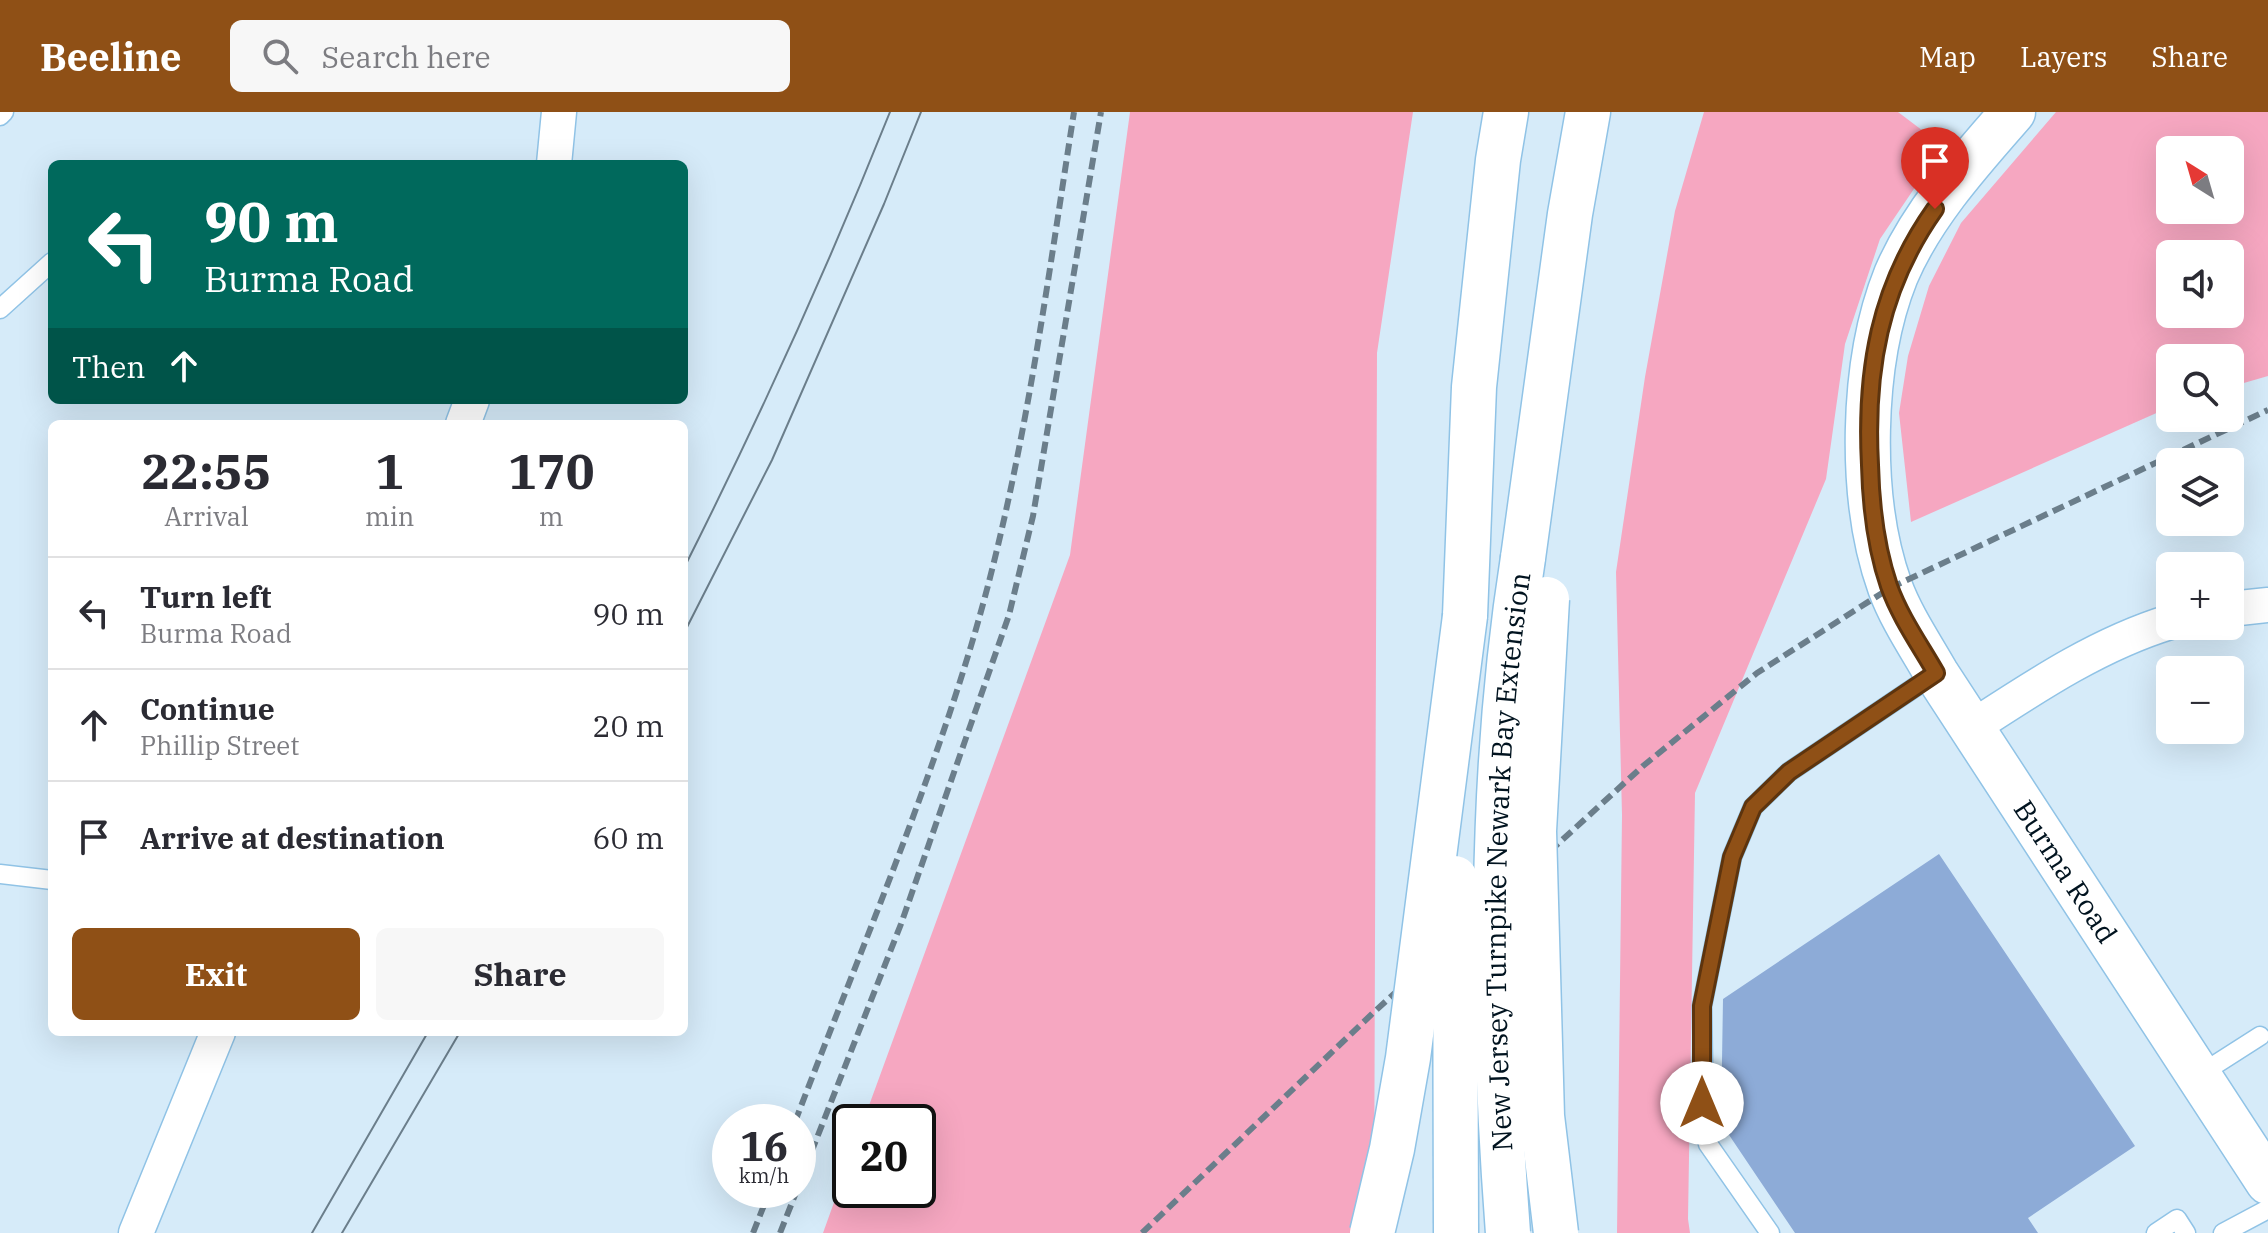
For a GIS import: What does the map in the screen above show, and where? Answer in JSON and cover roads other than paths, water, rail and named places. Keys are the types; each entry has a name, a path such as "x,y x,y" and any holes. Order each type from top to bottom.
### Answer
{"main road":[{"name":"New Jersey Turnpike Newark Bay Extension","path":"1456,1233 1456,840 1474,387 1506,112"},
{"name":"New Jersey Turnpike Newark Bay Extension","path":"1508,1233 1498,1094 1499,841 1507,672 1570,214 1588,112"},
{"name":"Burma Road","path":"2013,112 1951,186 1919,232 1897,275 1880,324 1870,375 1868,431 1871,492 1880,554 1890,588 1936,673 2268,1182"},
{"path":"1546,385 1547,599 1534,831 1542,1116 1556,1233"},
{"path":"1372,1233 1392,1149 1408,1058 1465,616"}],"street":[{"path":"554,160 559,112"},
{"path":"2244,608 2268,605"},
{"path":"1971,728 2086,658 2156,626"},
{"path":"136,1233 216,1036"}],"lane":[{"path":"0,309 48,266"},
{"path":"1770,1233 1708,1144 1704,1126 1702,1006 1732,857 1753,807 1789,772 1936,673"},
{"path":"0,874 48,880"},
{"path":"2199,1075 2260,1036"},
{"path":"2223,1233 2268,1209"},
{"path":"2156,1233 2177,1219 2186,1233"}],"tram line":[{"path":"688,560 792,342 890,112"},
{"path":"688,625 772,460 921,112"},
{"path":"312,1233 426,1036"},
{"path":"342,1233 458,1036"}],"railway":[{"path":"802,1104 931,766 989,581 1032,381 1074,112"},
{"path":"816,1140 901,924 1009,615 1033,516 1101,112"},
{"path":"1142,1233 1373,1013 1643,766 1757,673 1890,588 2268,410"},
{"path":"753,1233 763,1208"},
{"path":"780,1233 790,1208"}]}
